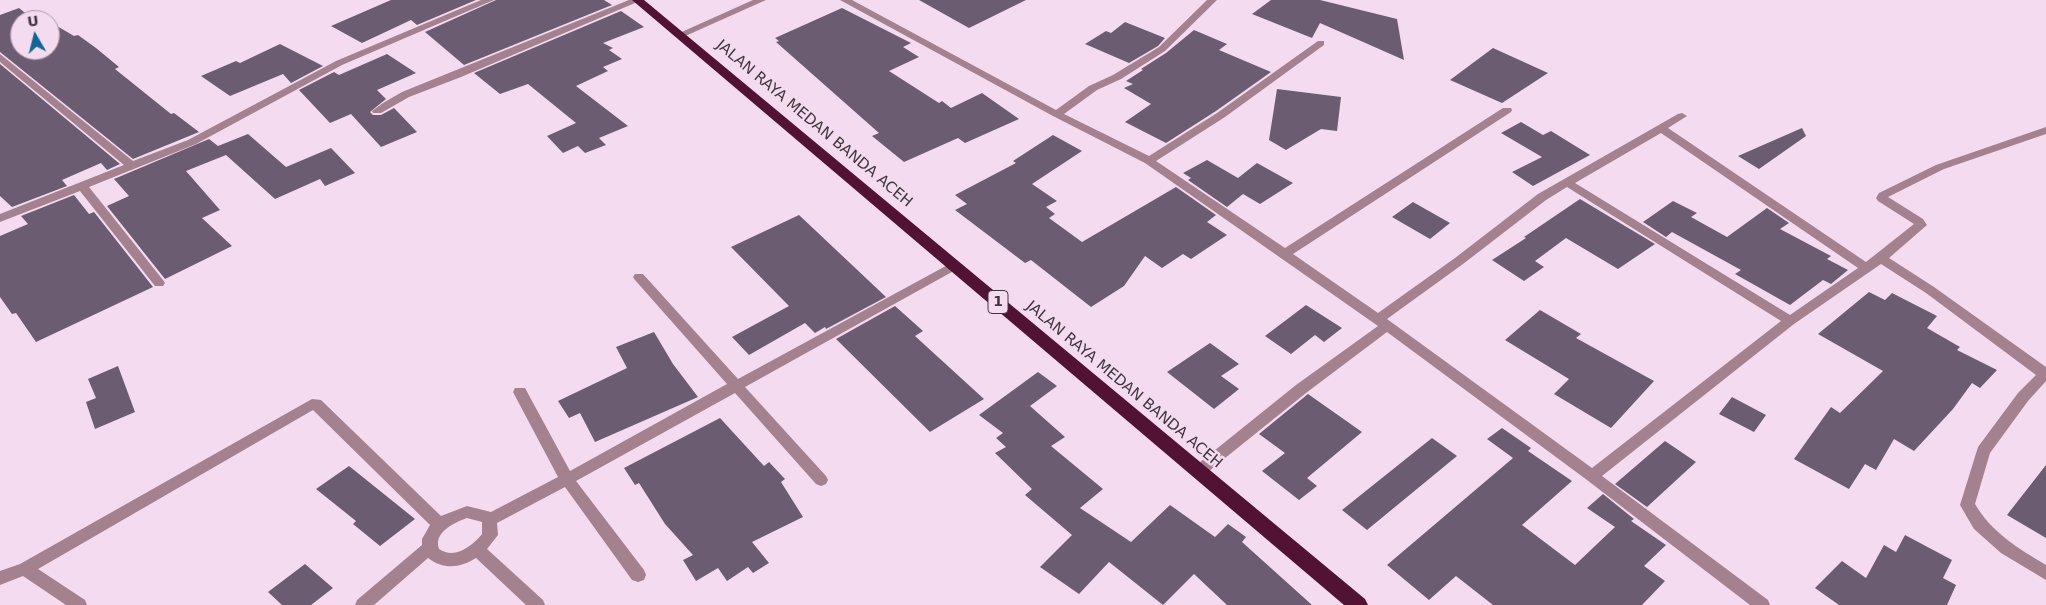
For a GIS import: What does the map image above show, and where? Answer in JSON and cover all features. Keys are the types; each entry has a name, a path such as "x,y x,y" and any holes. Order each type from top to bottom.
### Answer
{"highway":[{"name":"JALAN RAYA MEDAN BANDA ACEH","path":"637,0 1358,605"}],"street":[{"path":"0,218 192,142 339,63 488,0"},
{"path":"377,111 393,99 637,0"},
{"path":"680,35 761,0"},
{"path":"844,0 1149,161 1382,322 1592,476 1762,605"},
{"path":"1057,114 1093,88 1117,77 1162,49 1212,0"},
{"path":"1149,161 1222,115 1321,43"},
{"path":"0,57 132,166"},
{"path":"1285,254 1507,110"},
{"path":"1199,471 1458,261 1542,197 1682,116"},
{"path":"1661,128 1866,268"},
{"path":"1592,476 1790,321 1881,258 1921,225 1882,198 1883,195 1940,167 2046,130"},
{"path":"1566,182 1790,321"},
{"path":"82,186 159,283"},
{"path":"1881,258 1930,290 2045,373 2022,397 1983,451 1967,505 1979,525 2000,543 2046,573"},
{"path":"489,520 566,480 955,265"},
{"path":"639,277 821,480"},
{"path":"520,392 566,480 638,575"},
{"path":"0,578 25,569 312,404 316,404 440,525"},
{"path":"467,512 484,515 489,520 490,534 478,550 458,559 449,560 440,558 431,547 434,532 440,525 457,514 467,512"},
{"path":"363,605 431,547"},
{"path":"478,550 537,605"},
{"path":"25,569 79,605"}],"building":[{"path":"391,0 476,0 417,25 411,20 362,43 331,26"},
{"path":"496,0 604,0 612,5 464,65 425,32"},
{"path":"919,0 1026,0 969,28"},
{"path":"1271,0 1320,0 1397,19 1404,60 1320,23 1312,38 1252,14"},
{"path":"842,8 911,43 903,47 919,57 889,71 939,103 942,101 951,108 982,93 1019,119 965,143 958,138 904,162 872,136 879,133 776,42 779,41 775,38"},
{"path":"10,11 10,60 60,60 60,28 74,36 78,35 96,48 119,67 115,69 171,114 174,113 199,132 133,159 0,52 0,15"},
{"path":"621,11 644,27 603,43 613,48 609,50 622,59 603,67 608,71 576,86 628,126 599,138 606,145 585,153 578,146 563,153 547,136 576,123 528,84 500,94 474,73"},
{"path":"1125,22 1165,38 1158,46 1129,63 1085,44 1106,31 1111,33"},
{"path":"1194,30 1227,44 1219,50 1271,72 1166,143 1125,122 1151,104 1124,88 1133,84 1126,81 1166,53"},
{"path":"280,44 323,66 291,83 283,74 230,96 201,76 236,61 240,63"},
{"path":"1493,48 1548,73 1502,103 1450,80"},
{"path":"387,54 416,73 377,90 386,99 370,112 373,115 381,115 394,108 417,132 381,147 351,114 330,123 299,90 334,72 339,75"},
{"path":"0,64 120,164 107,170 101,163 62,180 67,186 12,207 0,196"},
{"path":"1277,89 1341,97 1337,131 1321,129 1286,150 1269,140"},
{"path":"1521,122 1543,135 1551,131 1590,155 1533,186 1512,172 1542,157 1501,133"},
{"path":"1802,128 1806,136 1759,169 1738,156"},
{"path":"248,134 286,167 331,148 355,173 325,186 320,179 275,199 226,155 186,171 220,210 202,218 232,246 165,279 107,206 129,196 114,179 209,139 218,146"},
{"path":"1053,135 1082,151 1032,184 1057,201 1046,207 1055,214 1049,218 1082,242 1176,187 1216,215 1207,222 1227,235 1191,259 1183,254 1162,268 1145,256 1124,286 1091,307 1031,260 1025,263 955,210 967,204 955,195 1016,163 1013,161"},
{"path":"1207,160 1238,178 1257,163 1293,183 1260,204 1243,194 1227,207 1188,180 1191,178 1183,173"},
{"path":"74,195 89,214 94,212 153,287 36,342 16,313 12,314 0,297 0,236 28,224 21,216"},
{"path":"1580,199 1655,244 1618,269 1566,238 1535,261 1544,267 1524,281 1492,260 1526,238 1524,237"},
{"path":"1673,201 1697,213 1691,217 1727,237 1767,208 1789,223 1780,229 1831,256 1827,259 1848,270 1831,284 1823,280 1790,305 1735,274 1741,270 1672,232 1666,237 1643,222"},
{"path":"1413,202 1450,223 1430,239 1392,217"},
{"path":"799,215 886,297 815,333 805,323 749,355 732,337 789,306 731,247"},
{"path":"1869,292 1885,300 1892,293 1937,316 1927,328 1960,347 1957,350 1997,370 1980,388 1972,383 1953,409 1914,451 1894,439 1876,470 1865,464 1849,489 1794,459 1831,407 1840,413 1883,371 1818,334"},
{"path":"1306,305 1342,328 1324,342 1315,335 1291,354 1265,336"},
{"path":"895,306 923,331 915,336 984,399 930,432 836,339"},
{"path":"1540,310 1581,334 1576,338 1654,381 1611,428 1554,394 1569,379 1505,340"},
{"path":"654,332 673,364 698,397 595,442 580,413 569,418 558,401 627,368 616,347"},
{"path":"1210,343 1239,364 1221,376 1239,389 1214,409 1167,372"},
{"path":"118,366 135,412 95,429 86,402 96,398 88,379"},
{"path":"1038,372 1057,386 1030,406 1065,437 1051,446 1103,489 1080,508 1131,542 1170,505 1215,537 1228,524 1246,537 1242,542 1312,605 1227,605 1194,574 1163,605 1109,562 1079,594 1040,567 1072,535 1025,495 1032,489 995,453 1006,447 996,438 1003,433 979,415"},
{"path":"1308,394 1362,432 1307,478 1317,486 1299,500 1262,471 1285,453 1259,434"},
{"path":"1732,397 1766,415 1754,432 1719,414"},
{"path":"720,418 764,466 769,462 785,479 781,482 803,517 752,542 769,563 753,573 748,567 727,581 718,568 696,581 683,560 693,555 665,524 639,483 635,485 624,468"},
{"path":"1502,428 1531,448 1528,451 1572,481 1522,525 1575,565 1615,527 1587,508 1603,494 1634,519 1631,521 1666,545 1644,566 1665,581 1642,605 1493,605 1456,576 1429,600 1387,565 1513,458 1487,439"},
{"path":"1432,438 1457,456 1367,530 1342,510"},
{"path":"1665,441 1696,462 1647,507 1615,484"},
{"path":"2046,465 2046,538 2007,515"},
{"path":"349,466 415,519 380,546 353,524 356,521 316,489"},
{"path":"1905,535 1952,560 1943,578 1956,585 1947,605 1839,605 1815,588 1842,561 1866,578 1884,545 1896,552"},
{"path":"305,564 333,588 311,605 282,605 268,592"}]}
